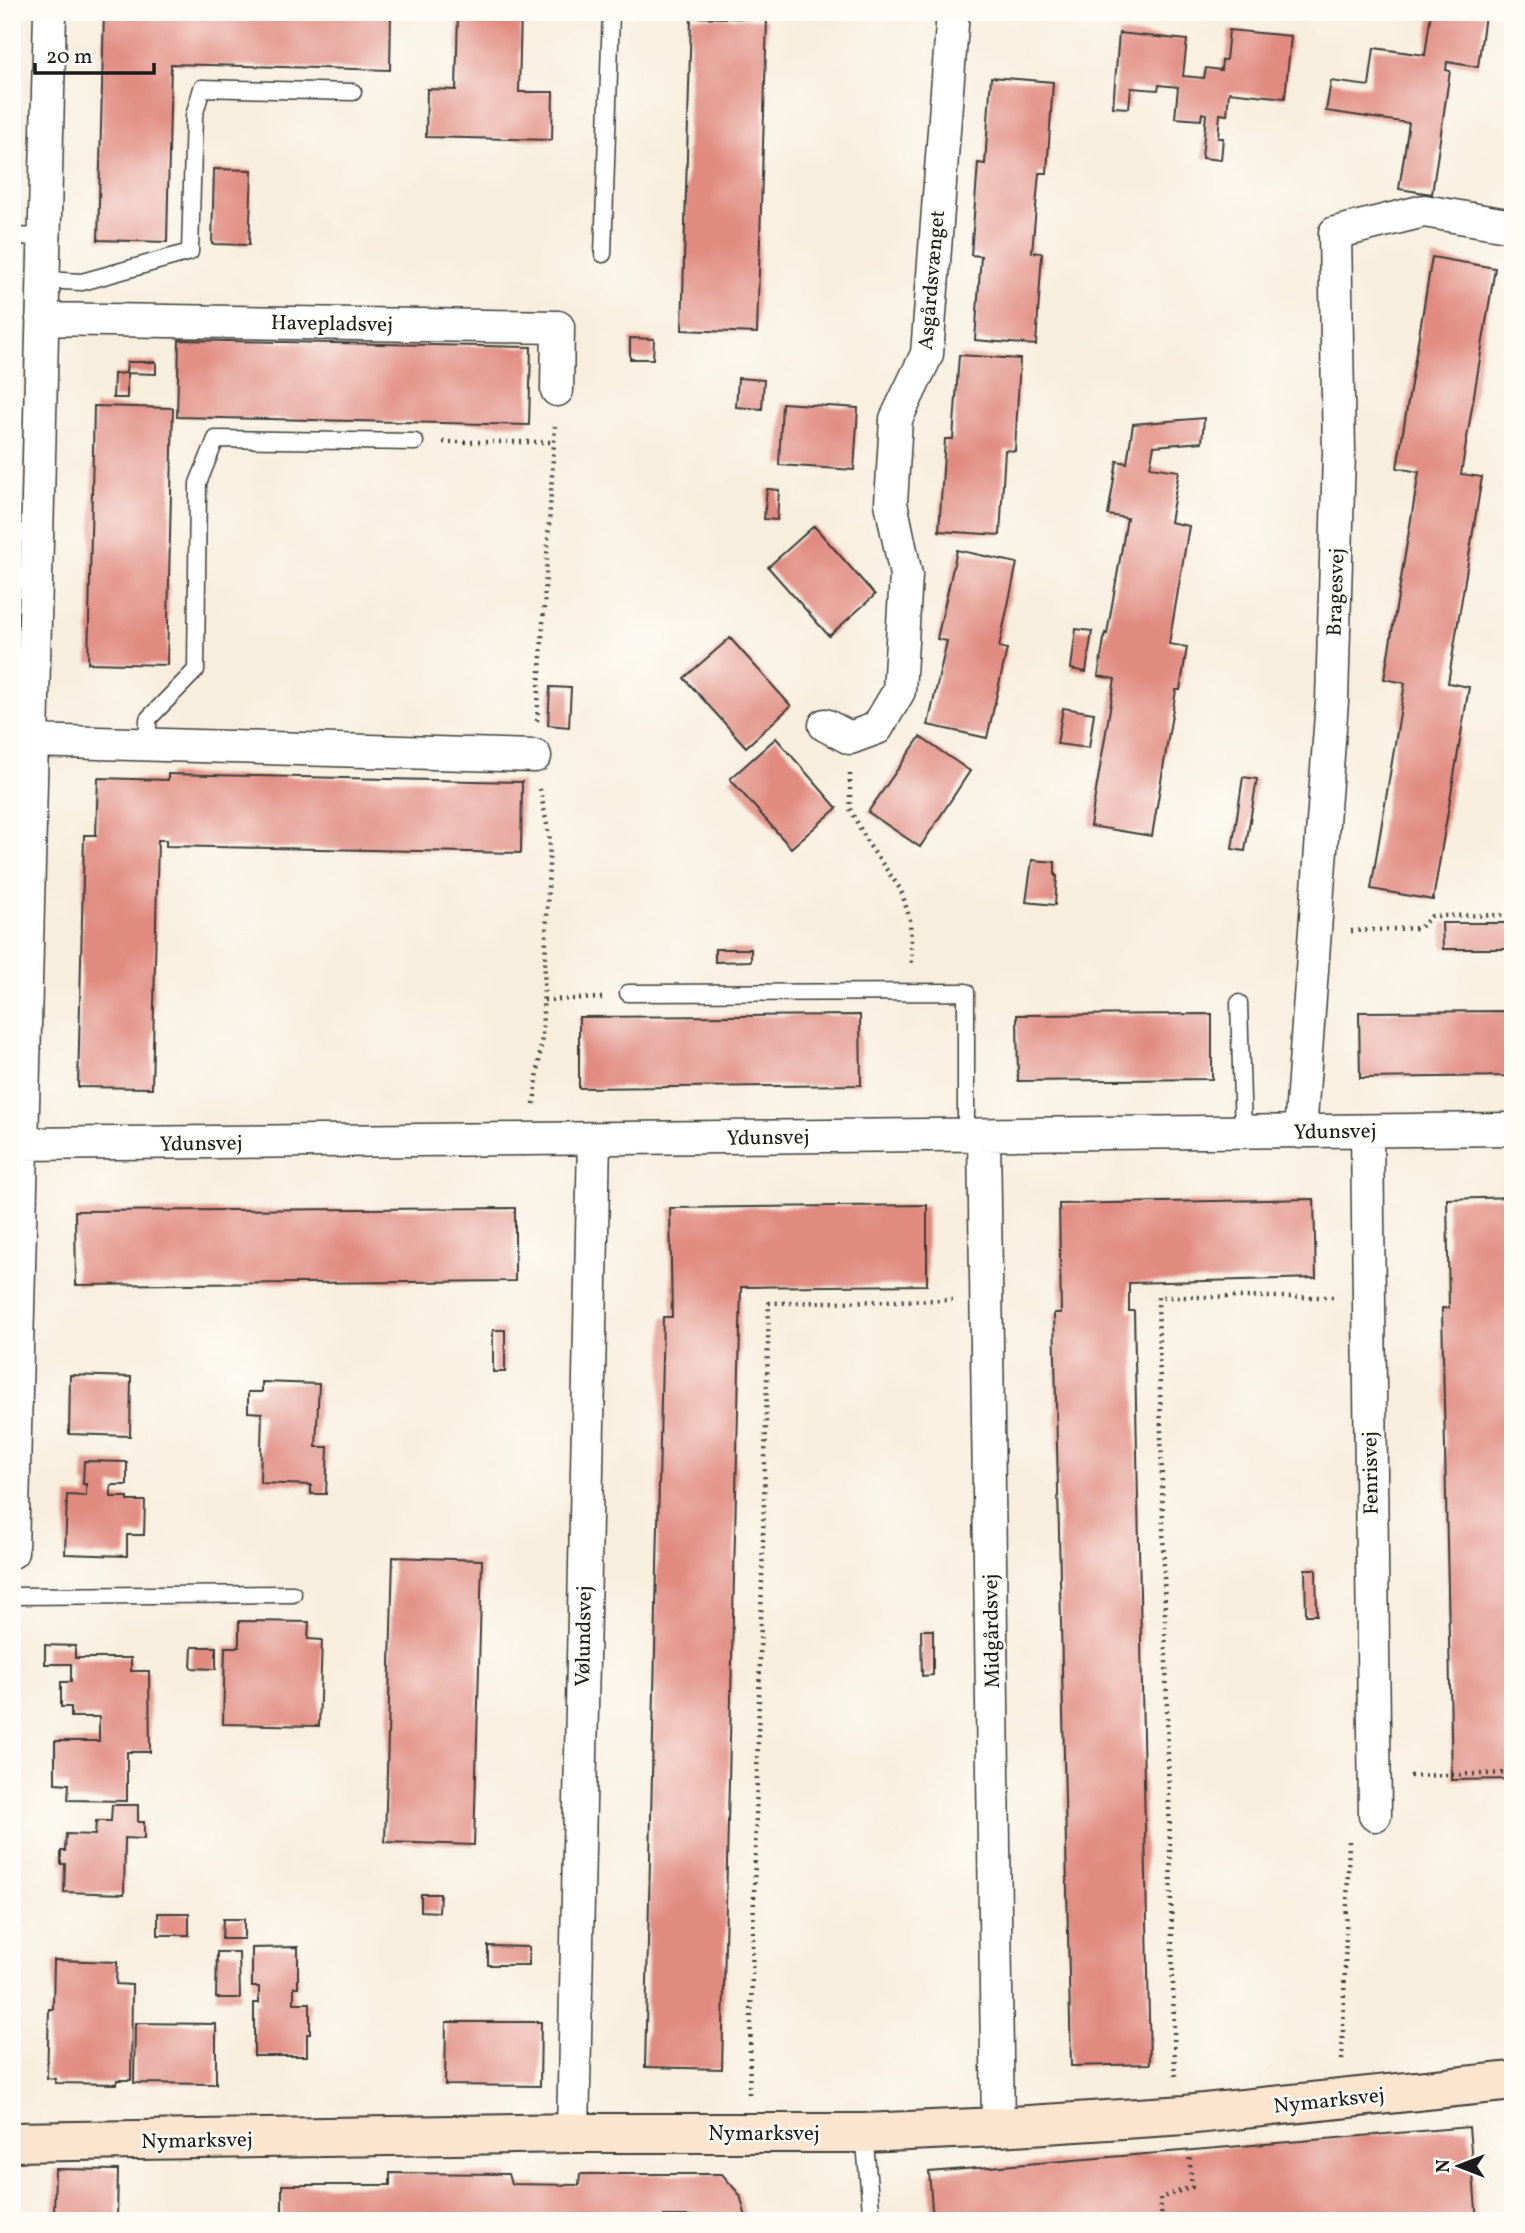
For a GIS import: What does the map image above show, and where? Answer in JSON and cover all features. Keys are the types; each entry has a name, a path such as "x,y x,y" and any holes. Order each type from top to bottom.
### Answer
{"street":[{"path":"12,1552 22,1144 19,968 32,741 50,12"},
{"name":"Asgårdsvænget","path":"838,732 877,728 899,691 906,575 891,503 896,419 927,354 953,12"},
{"name":"Bragesvej","path":"1300,1132 1332,701 1339,452 1335,233 1424,212 1513,226"},
{"name":"Havepladsvej","path":"42,319 558,327 557,390"},
{"path":"32,741 535,756"},
{"name":"Ydunsvej","path":"22,1144 1513,1129"},
{"name":"Fenrisvej","path":"1367,1131 1375,1815"},
{"name":"Midgårdsvej","path":"975,1135 985,1299 998,2127"},
{"name":"Vølundsvej","path":"573,2133 594,1139"},
{"name":"Nymarksvej","path":"12,2142 573,2133 864,2133 1180,2115 1513,2081"}],"lane":[{"path":"603,254 611,12"},
{"path":"43,280 82,282 190,252 194,116 202,88 353,92"},
{"path":"12,236 44,237"},
{"path":"148,744 148,719 196,670 198,483 216,439 415,442"},
{"path":"628,993 966,992 975,1135"},
{"path":"1239,1003 1243,1132"},
{"path":"12,1595 293,1594"},
{"path":"864,2133 872,2221"}],"path":[{"path":"415,442 554,442"},
{"path":"838,732 850,809 869,845 901,890 910,920 914,992"},
{"path":"1315,932 1419,928 1432,916 1513,915"},
{"path":"544,1000 620,998 628,993"},
{"path":"1162,2221 1160,2198 1192,2187 1180,2115 1158,1297 1367,1297"},
{"path":"748,2133 769,1303 985,1299"},
{"path":"1374,1777 1513,1773"},
{"path":"1344,2099 1342,2054 1350,1820 1375,1815"}],"building":[{"path":"104,12 391,12 390,70 171,64 167,242 98,240"},
{"path":"458,12 521,12 519,92 553,92 552,140 426,137 427,89 456,90"},
{"path":"1431,12 1485,15 1478,67 1447,62 1446,70 1450,71 1432,194 1399,189 1409,123 1326,111 1331,81 1369,86 1374,48 1425,55"},
{"path":"691,17 767,19 757,333 682,330"},
{"path":"1229,30 1291,36 1285,98 1229,92 1227,115 1220,114 1218,138 1223,138 1221,160 1202,158 1206,114 1202,113 1201,120 1175,118 1178,87 1159,85 1158,90 1131,88 1129,108 1113,107 1119,33 1187,40 1183,76 1204,78 1206,68 1221,70 1222,60 1226,60"},
{"path":"991,77 1053,82 1047,173 1039,173 1032,252 1042,253 1036,345 975,340 981,256 971,255 978,163 985,164"},
{"path":"214,169 252,170 249,245 212,244"},
{"path":"1432,257 1495,268 1461,474 1482,477 1448,683 1469,687 1433,900 1371,889 1405,683 1384,679 1419,472 1397,468"},
{"path":"630,338 654,339 653,359 630,359"},
{"path":"179,340 531,347 529,425 177,417"},
{"path":"959,355 1020,359 1015,451 1005,450 1000,535 939,531 945,439 953,439"},
{"path":"127,362 156,362 156,374 127,373 127,398 113,398 114,374 126,373"},
{"path":"738,378 764,380 762,409 736,407"},
{"path":"782,403 858,408 854,470 779,465"},
{"path":"94,406 173,408 167,665 88,663"},
{"path":"1204,418 1202,442 1154,446 1150,467 1179,471 1170,522 1189,526 1169,644 1187,647 1180,690 1176,690 1152,836 1090,826 1115,679 1098,676 1127,518 1108,515 1117,461 1127,463 1133,424"},
{"path":"767,489 779,490 777,520 764,519"},
{"path":"814,526 875,595 829,636 768,567"},
{"path":"957,550 1017,563 999,647 1007,649 987,738 928,725 947,641 937,639"},
{"path":"1076,629 1092,631 1086,672 1071,669"},
{"path":"730,638 791,706 746,747 684,678"},
{"path":"550,687 571,688 569,727 548,725"},
{"path":"1063,708 1094,713 1089,748 1057,744"},
{"path":"920,737 970,771 920,847 868,812"},
{"path":"776,738 837,808 791,848 730,779"},
{"path":"168,774 522,782 521,853 166,846 166,840 158,840 152,1088 78,1087 84,835 96,835 98,778 168,780"},
{"path":"1243,777 1257,779 1245,851 1232,849"},
{"path":"1032,860 1055,862 1055,905 1026,902"},
{"path":"1442,923 1513,923 1513,949 1443,949"},
{"path":"715,949 751,949 751,961 715,962"},
{"path":"1513,1011 1513,1076 1360,1078 1359,1012"},
{"path":"1212,1014 1212,1079 1018,1081 1017,1015"},
{"path":"860,1015 861,1085 579,1088 579,1017"},
{"path":"1513,1197 1513,1779 1452,1780 1442,1308 1449,1308 1447,1199"},
{"path":"1314,1199 1316,1278 1129,1283 1129,1311 1134,1311 1150,2064 1071,2066 1054,1313 1061,1313 1059,1204"},
{"path":"927,1205 927,1285 741,1287 722,2069 645,2067 663,1317 672,1317 670,1208"},
{"path":"515,1208 515,1281 76,1285 75,1211"},
{"path":"493,1330 505,1330 505,1372 493,1372"},
{"path":"70,1375 131,1377 130,1436 69,1434"},
{"path":"262,1382 319,1384 316,1447 328,1447 326,1494 311,1494 311,1485 260,1483 262,1413 248,1412 248,1392 262,1392"},
{"path":"84,1461 127,1462 127,1485 111,1485 111,1497 145,1501 144,1535 127,1535 127,1556 65,1554 67,1495 86,1496 86,1484 83,1484"},
{"path":"393,1557 482,1560 474,1845 385,1842"},
{"path":"1305,1569 1316,1569 1317,1615 1306,1615"},
{"path":"239,1621 309,1622 308,1639 322,1640 319,1726 223,1724 225,1647 239,1647"},
{"path":"921,1630 933,1630 933,1675 922,1676"},
{"path":"45,1645 75,1646 75,1658 131,1658 131,1671 149,1671 150,1752 127,1752 127,1801 68,1800 69,1784 55,1783 55,1741 99,1741 99,1717 71,1717 71,1707 61,1707 61,1682 71,1682 71,1664 45,1664"},
{"path":"192,1647 216,1647 216,1669 191,1668"},
{"path":"112,1805 138,1805 138,1822 144,1822 144,1839 125,1838 124,1894 64,1892 65,1864 61,1864 61,1851 65,1851 66,1834 95,1835 96,1821 111,1821"},
{"path":"421,1894 440,1894 439,1912 421,1911"},
{"path":"158,1913 189,1913 189,1935 158,1935"},
{"path":"223,1919 244,1919 244,1939 222,1939"},
{"path":"488,1946 529,1947 529,1965 488,1965"},
{"path":"298,1947 298,1987 294,1987 294,2003 310,2003 307,2056 254,2056 254,2003 259,2003 259,1987 252,1987 252,1948"},
{"path":"217,1952 239,1952 240,1998 216,1998"},
{"path":"54,1960 117,1962 116,1984 132,1985 131,2080 117,2080 117,2084 55,2083 55,2079 47,2078"},
{"path":"446,2022 541,2022 540,2086 445,2085"},
{"path":"135,2023 216,2024 216,2084 134,2083"},
{"path":"1469,2127 1477,2221 933,2221 929,2172"},
{"path":"55,2169 118,2170 117,2217 54,2216"},
{"path":"390,2173 508,2174 511,2184 579,2185 580,2174 722,2174 740,2195 747,2221 703,2221 702,2216 664,2216 663,2221 645,2221 645,2216 629,2215 627,2221 505,2221 505,2216 475,2216 474,2221 455,2221 455,2216 438,2216 437,2221 418,2221 418,2217 395,2217 395,2221 282,2221 282,2185 390,2185"}]}
